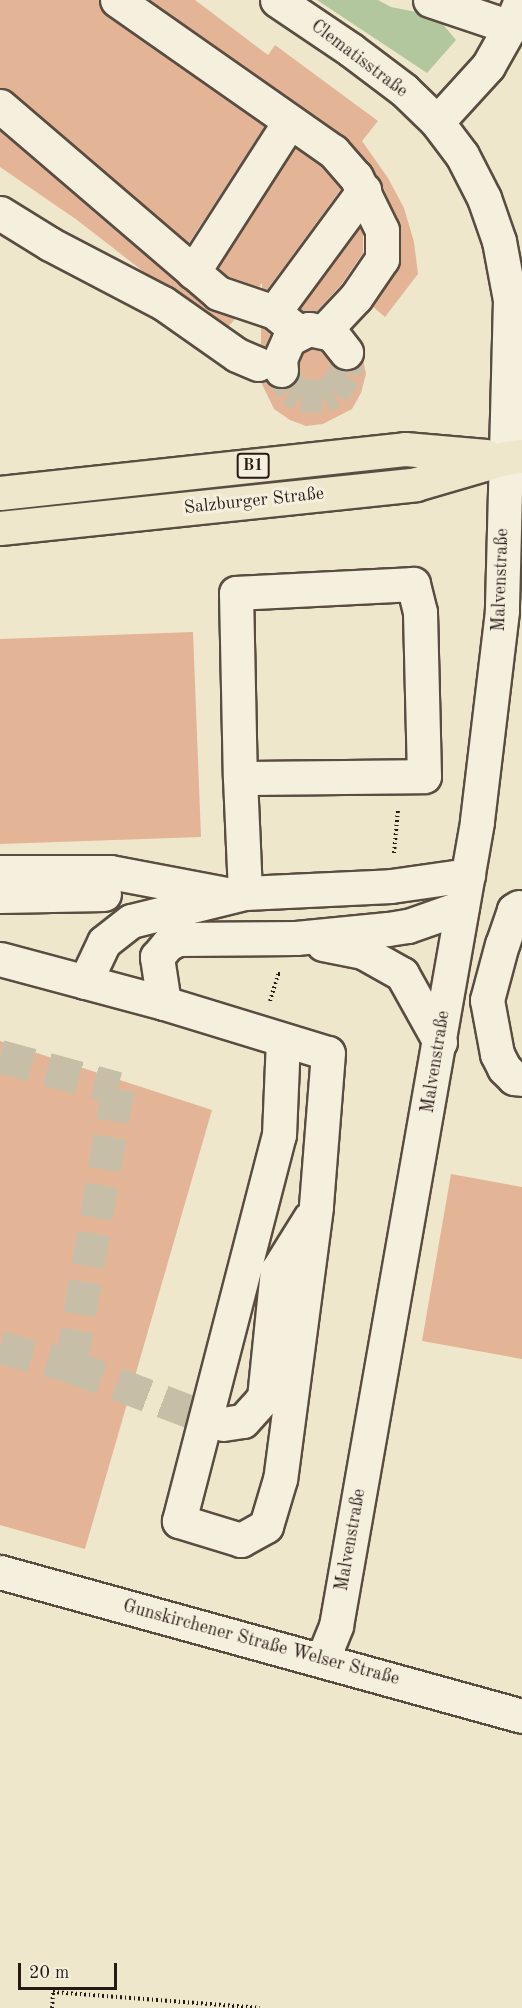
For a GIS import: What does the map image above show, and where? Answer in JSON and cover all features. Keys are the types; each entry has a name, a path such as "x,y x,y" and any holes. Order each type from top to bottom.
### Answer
{"main road":[{"name":"Salzburger Straße","path":"0,493 405,449 514,457"},
{"name":"Salzburger Straße","path":"0,528 416,484 514,457"}],"street":[{"path":"0,213 107,275 163,303 237,355 269,367 280,359 289,339 323,338 356,297 382,259 382,230 364,190 356,177 333,151 117,0"},
{"name":"Clematisstraße","path":"277,0 351,50 404,90 437,122 462,155 484,198 516,300"},
{"path":"430,0 515,14 488,66 437,122"},
{"path":"0,106 218,292 274,312 323,338"},
{"path":"193,272 290,121"},
{"path":"274,312 364,190"},
{"name":"Malvenstraße","path":"323,1659 338,1614 468,875 495,681 502,611 514,457 516,300"},
{"path":"230,893 240,778 236,593 413,584 420,612 424,777 240,778"},
{"path":"0,872 110,872 230,893"},
{"path":"0,896 230,893 391,886 468,875"},
{"path":"85,982 104,942 131,921 230,893"},
{"path":"519,907 514,910 502,944 487,1000 501,1061 514,1078 522,1079"},
{"path":"164,1003 157,957 168,944 178,939 296,938 408,926 462,908"},
{"path":"296,938 363,952 402,974 440,1042"},
{"path":"0,959 164,1003 328,1053 316,1207 280,1479 266,1526 241,1540 179,1521 279,1135 283,1040"},
{"path":"223,1425 243,1421 264,1398 278,1272 316,1207"},
{"name":"Gunskirchener Straße Welser Straße","path":"0,1572 323,1659 522,1716"}],"path":[{"path":"52,2008 53,1992 260,2008"}],"green space":[{"path":"317,0 378,0 391,7 436,16 456,40 427,73"}],"building":[{"path":"0,0 99,0 100,8 106,15 265,126 189,243 12,92 0,88"},
{"path":"150,0 195,0 268,55 275,45 378,121 362,141 388,178 404,208 414,242 418,274 385,317 372,306 398,269 401,259 401,230 381,182 370,165 344,136"},
{"path":"0,131 206,307 235,319 229,326 174,288 144,272 77,220 0,167"},
{"path":"295,147 320,165 341,189 267,290 262,288 262,283 259,287 227,276 218,268"},
{"path":"360,227 363,234 363,253 341,285 317,311 304,312 300,309"},
{"path":"261,327 271,334 265,347 261,345"},
{"path":"311,349 321,351 340,370 348,371 357,367 363,359 366,374 361,393 352,409 323,424 306,426 290,420 274,409 261,382 266,381 273,387 282,389 291,386 298,377 299,362 303,353"},
{"path":"193,632 201,837 0,844 0,639"},
{"path":"0,1041 212,1110 85,1549 0,1525"},
{"path":"451,1174 522,1187 522,1359 422,1341"}],"tunnel":[{"path":"258,364 281,370 292,389 301,395 323,396 333,391 346,374 346,352"},
{"path":"0,1056 118,1088 71,1366"},
{"path":"0,1347 71,1366 223,1424"}]}
